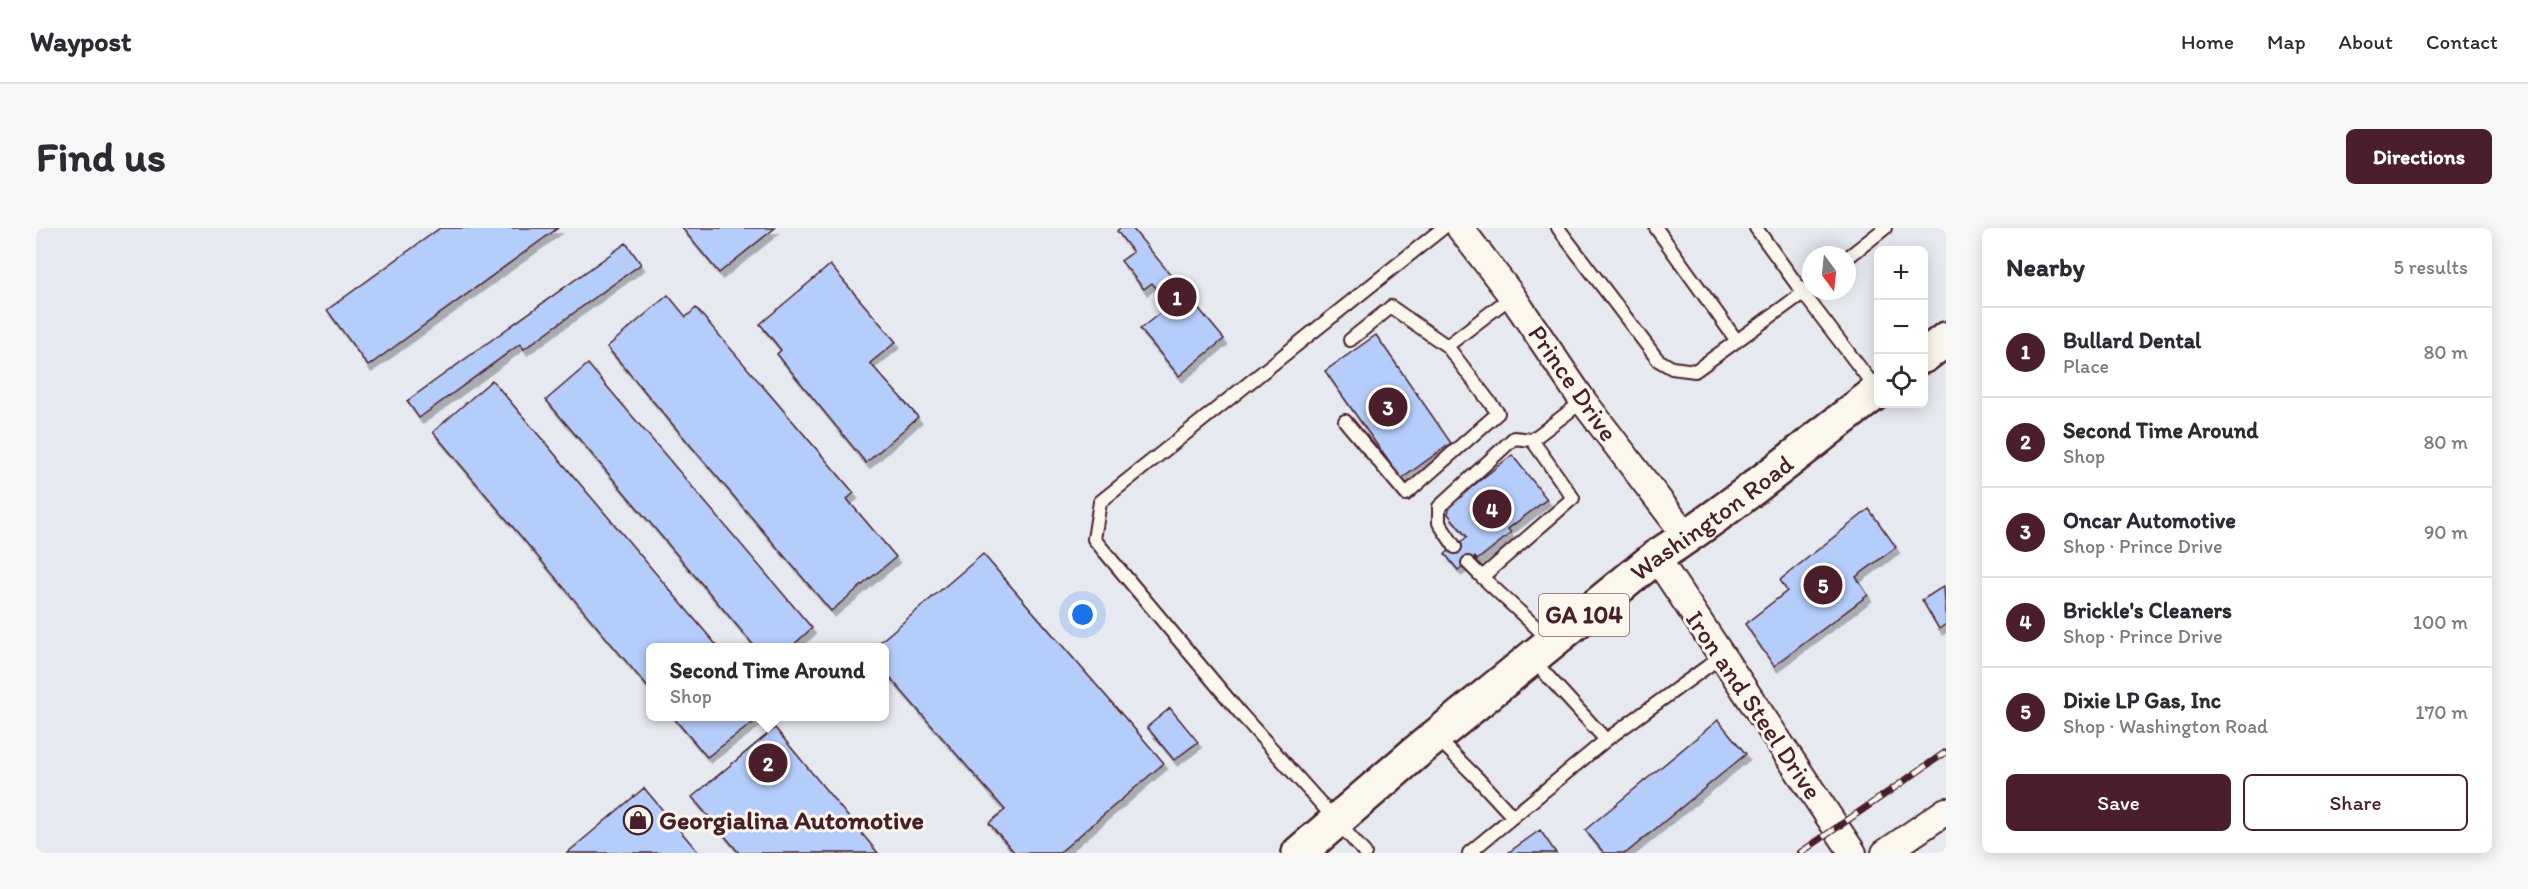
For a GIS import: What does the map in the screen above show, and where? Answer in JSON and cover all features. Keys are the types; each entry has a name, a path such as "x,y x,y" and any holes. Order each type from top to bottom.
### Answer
{"main road":[{"path":"1926,354 1946,339"},
{"name":"Washington Road","path":"1299,853 1435,736 1656,557 1687,537 1874,394"}],"street":[{"name":"Prince Drive","path":"1461,228 1512,297 1583,401 1687,537"},
{"name":"Iron and Steel Drive","path":"1656,557 1853,853"},
{"path":"1885,853 1946,811"}],"lane":[{"path":"1365,853 1240,713 1094,539 1100,502 1443,228"},
{"path":"1558,228 1658,360 1672,368 1695,371 1802,294"},
{"path":"1656,228 1737,340"},
{"path":"1756,228 1802,284"},
{"path":"1856,251 1886,228"},
{"path":"1447,346 1512,297"},
{"path":"1814,300 1874,385"},
{"path":"1345,421 1406,494 1498,413 1447,346 1391,307 1350,340"},
{"path":"1455,547 1439,523 1439,507 1514,438 1532,440 1583,401"},
{"path":"1482,577 1573,498 1532,440"},
{"path":"1468,563 1541,650 1606,740"},
{"path":"1469,853 1606,740 1722,656"},
{"path":"1435,736 1513,817"}],"building":[{"path":"440,228 558,228 368,366 327,310"},
{"path":"682,228 775,228 719,273"},
{"path":"1120,228 1132,228 1224,339 1179,376 1140,329 1170,305 1152,283 1144,289 1121,261 1133,252 1117,231"},
{"path":"626,243 641,264 524,349 520,344 419,418 407,401"},
{"path":"830,265 896,342 870,363 918,417 866,463 777,354 781,350 760,324"},
{"path":"668,295 686,317 696,308 854,493 847,499 896,557 831,611 607,347"},
{"path":"1376,335 1451,443 1401,479 1325,371"},
{"path":"588,364 812,628 796,643 752,643 546,400"},
{"path":"492,380 715,643 646,643 646,685 433,432"},
{"path":"1512,455 1547,499 1508,529 1511,533 1477,560 1475,557 1458,570 1445,554 1467,537 1448,514 1450,504"},
{"path":"1869,509 1896,547 1856,577 1868,595 1774,666 1745,624 1787,591 1780,580"},
{"path":"983,554 1164,763 1059,853 1015,853 989,823 1005,810 889,677 889,643 879,643"},
{"path":"1944,586 1946,624 1939,629 1922,600"},
{"path":"1170,708 1198,742 1174,760 1147,727"},
{"path":"1718,720 1746,754 1626,853 1604,853 1585,830"},
{"path":"676,721 755,721 707,757"},
{"path":"775,728 878,853 739,853 692,797"},
{"name":"Georgialina Automotive","path":"644,788 699,853 567,853"},
{"path":"1540,830 1556,853 1509,852"}],"railway":[{"path":"1800,853 1946,752"}],"place":[{"name":"Bullard Dental","path":"1177,297"},
{"name":"Oncar Automotive","path":"1388,407"},
{"name":"Brickle's Cleaners","path":"1492,509"},
{"name":"Dixie LP Gas, Inc","path":"1823,585"},
{"name":"Second Time Around","path":"768,763"},
{"name":"Georgialina Automotive","path":"638,820"}]}
